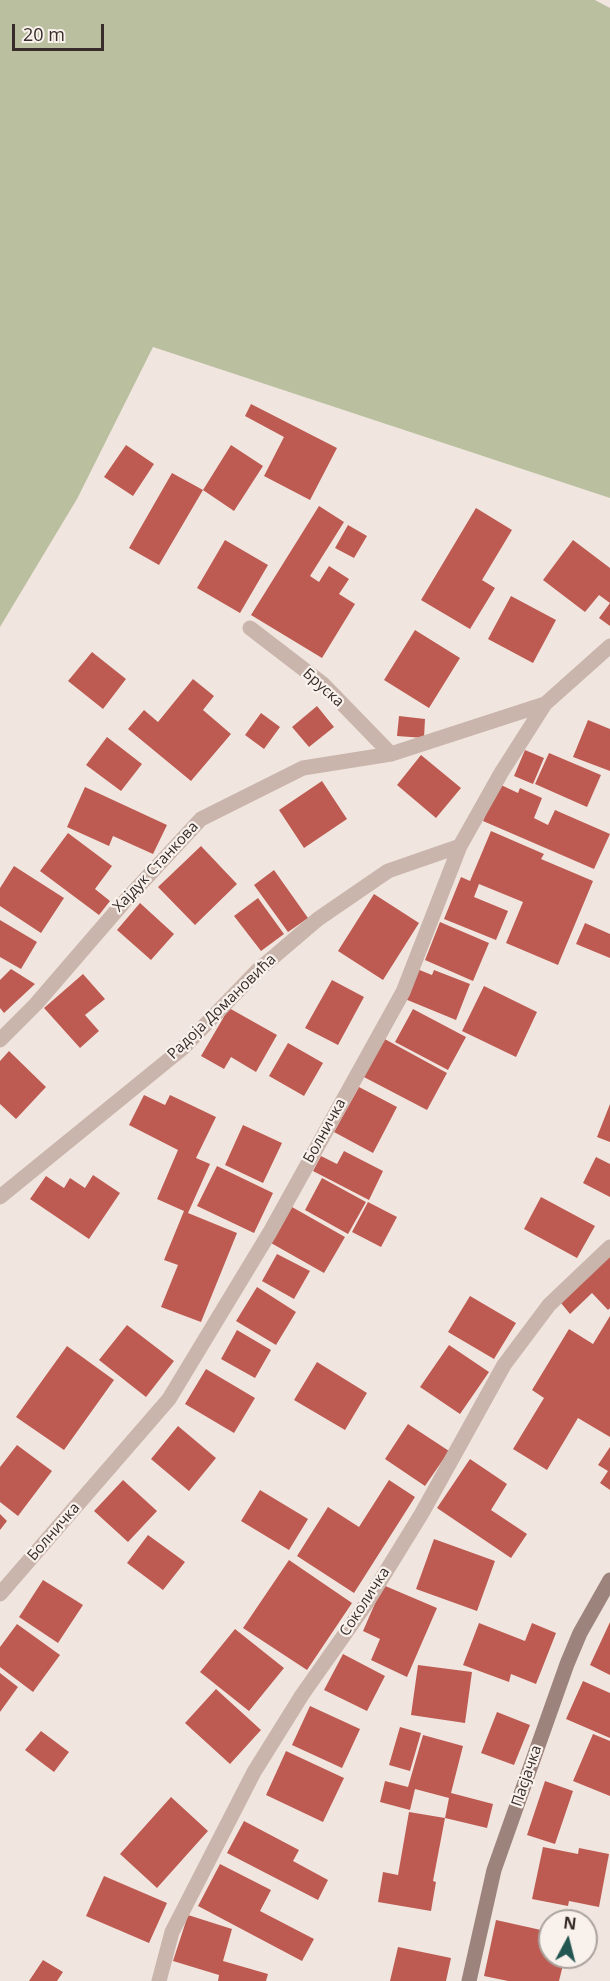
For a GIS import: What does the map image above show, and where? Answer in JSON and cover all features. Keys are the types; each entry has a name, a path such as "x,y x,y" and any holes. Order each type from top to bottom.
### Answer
{"main road":[{"name":"Пасјачка","path":"469,1981 494,1870 528,1773 580,1633 610,1581"}],"street":[{"name":"Бруска","path":"250,628 323,684 391,754"},
{"name":"Болничка","path":"0,1594 175,1389 270,1232 403,992 460,846 501,773 545,704 610,646"},
{"name":"Хајдук Станкова","path":"0,1040 36,1004 124,902 201,819 303,768 391,754 545,704"},
{"name":"Радоја Домановића","path":"0,1197 183,1048 257,971 318,919 388,871 460,846"},
{"name":"Соколичка","path":"159,1981 172,1932 254,1772 302,1695 366,1604 422,1513 504,1365 549,1305 610,1247"}],"green space":[{"path":"0,0 595,0 610,8 610,498 153,347 77,499 0,627"}],"building":[{"path":"251,404 337,448 310,500 264,476 284,437 245,416"},
{"path":"126,445 154,464 133,496 104,477"},
{"path":"231,445 263,466 234,511 203,490"},
{"path":"172,473 203,490 159,565 129,548"},
{"path":"319,506 344,522 310,576 319,582 329,566 349,579 339,594 355,604 322,658 251,615"},
{"path":"476,508 512,530 482,580 495,588 470,629 421,600"},
{"path":"348,525 367,536 354,558 335,548"},
{"path":"225,540 268,565 240,613 197,588"},
{"path":"573,540 610,568 610,603 599,595 585,612 543,580"},
{"path":"511,596 556,620 533,663 488,639"},
{"path":"610,603 610,626 599,618"},
{"path":"415,630 460,658 429,708 384,680"},
{"path":"92,652 126,679 103,709 68,681"},
{"path":"193,679 214,696 203,710 231,734 191,781 128,729 144,710 158,722"},
{"path":"317,706 334,727 309,747 292,727"},
{"path":"261,713 280,727 264,749 245,735"},
{"path":"399,716 425,719 424,738 397,736"},
{"path":"588,720 610,729 610,771 573,757"},
{"path":"107,737 142,764 121,791 86,765"},
{"path":"525,750 544,758 533,784 514,776"},
{"path":"549,753 601,775 587,807 535,784"},
{"path":"421,755 461,788 436,818 397,785"},
{"path":"322,781 347,819 304,848 279,810"},
{"path":"499,784 518,793 520,788 542,798 534,818 548,825 555,810 610,834 594,869 483,821"},
{"path":"85,787 167,825 153,854 113,836 109,846 67,827"},
{"path":"491,831 544,854 541,859 593,881 558,965 506,943 523,902 479,884 474,897 508,911 496,940 444,919 461,877 470,881"},
{"path":"68,833 112,866 95,889 110,901 99,915 40,871"},
{"path":"201,846 237,884 195,925 158,887"},
{"path":"14,866 64,898 41,933 0,906 0,888"},
{"path":"274,870 308,918 288,932 254,885"},
{"path":"374,894 419,923 383,980 338,951"},
{"path":"258,898 284,934 261,951 234,916"},
{"path":"140,903 174,934 151,960 117,930"},
{"path":"0,920 37,942 21,969 0,957"},
{"path":"440,922 489,943 473,981 425,960"},
{"path":"585,923 610,934 610,958 576,944"},
{"path":"11,969 35,984 4,1013 0,1008 0,980"},
{"path":"417,969 432,975 434,970 470,984 456,1020 405,999"},
{"path":"83,974 105,999 85,1015 99,1031 80,1048 44,1008"},
{"path":"332,980 364,997 338,1045 305,1028"},
{"path":"484,986 537,1012 516,1057 462,1031"},
{"path":"229,1008 277,1035 256,1072 231,1057 224,1069 201,1056"},
{"path":"413,1009 466,1037 448,1070 395,1042"},
{"path":"381,1037 447,1073 427,1110 360,1075"},
{"path":"288,1043 323,1063 304,1096 269,1076"},
{"path":"9,1051 46,1087 16,1119 0,1104 0,1061"},
{"path":"359,1087 397,1107 373,1153 334,1132"},
{"path":"144,1095 165,1105 170,1095 216,1117 196,1158 210,1164 188,1213 237,1233 201,1322 161,1307 178,1265 164,1260 184,1211 157,1199 178,1150 129,1125"},
{"path":"610,1104 610,1142 597,1137"},
{"path":"243,1125 282,1143 263,1183 225,1165"},
{"path":"344,1151 383,1171 369,1200 313,1171 321,1156 337,1164"},
{"path":"596,1157 610,1164 610,1197 583,1183"},
{"path":"217,1166 273,1193 254,1233 197,1206"},
{"path":"93,1175 120,1193 89,1239 30,1199 46,1176 64,1188 70,1178 85,1188"},
{"path":"322,1178 366,1202 348,1234 305,1210"},
{"path":"541,1197 595,1226 577,1258 524,1229"},
{"path":"368,1202 397,1217 381,1247 352,1232"},
{"path":"292,1207 345,1237 324,1273 271,1243"},
{"path":"277,1254 310,1271 294,1299 262,1281"},
{"path":"610,1256 610,1308 608,1310 592,1293 570,1314 561,1303"},
{"path":"257,1287 296,1312 276,1345 236,1321"},
{"path":"470,1296 516,1323 494,1359 448,1332"},
{"path":"610,1316 610,1437 578,1418 547,1470 513,1449 544,1398 532,1390 569,1329 593,1344"},
{"path":"127,1325 174,1361 146,1397 99,1360"},
{"path":"237,1330 271,1350 255,1378 221,1359"},
{"path":"449,1345 489,1372 460,1414 420,1387"},
{"path":"67,1346 114,1380 64,1450 16,1417"},
{"path":"317,1362 367,1393 345,1430 294,1400"},
{"path":"206,1369 255,1398 234,1433 185,1404"},
{"path":"408,1424 449,1451 425,1486 385,1459"},
{"path":"178,1426 216,1458 189,1491 151,1459"},
{"path":"17,1445 52,1471 18,1516 0,1502 0,1467"},
{"path":"610,1447 610,1490 600,1483 608,1471 598,1465"},
{"path":"470,1459 507,1484 491,1510 527,1534 511,1558 437,1508"},
{"path":"123,1480 157,1511 128,1542 94,1511"},
{"path":"389,1480 415,1497 354,1593 297,1556 328,1507 359,1527"},
{"path":"260,1490 308,1519 289,1550 241,1521"},
{"path":"0,1514 7,1521 0,1530"},
{"path":"148,1535 185,1562 163,1590 127,1563"},
{"path":"434,1539 495,1561 477,1611 416,1589"},
{"path":"289,1560 352,1603 307,1670 243,1628"},
{"path":"43,1580 83,1605 58,1643 19,1617"},
{"path":"383,1585 437,1608 407,1677 371,1660 380,1639 363,1631"},
{"path":"610,1622 610,1675 590,1665"},
{"path":"479,1623 525,1641 532,1623 556,1633 536,1684 511,1674 509,1682 463,1665"},
{"path":"17,1624 60,1655 33,1692 0,1667 0,1647"},
{"path":"235,1629 284,1668 249,1711 200,1672"},
{"path":"343,1654 385,1676 367,1711 324,1690"},
{"path":"418,1665 472,1672 465,1723 411,1715"},
{"path":"0,1673 18,1687 0,1712"},
{"path":"583,1681 610,1693 610,1738 566,1719"},
{"path":"216,1689 261,1730 230,1764 185,1723"},
{"path":"310,1706 360,1729 342,1768 292,1745"},
{"path":"497,1712 530,1725 514,1765 481,1753"},
{"path":"400,1727 421,1733 410,1771 389,1765"},
{"path":"41,1731 69,1752 54,1772 25,1750"},
{"path":"593,1734 610,1741 610,1796 573,1781"},
{"path":"423,1735 463,1746 451,1793 493,1804 487,1828 445,1818 449,1798 415,1789 410,1810 380,1802 385,1781 408,1787"},
{"path":"286,1751 344,1778 323,1822 266,1795"},
{"path":"545,1781 573,1791 555,1844 527,1835"},
{"path":"171,1797 208,1831 157,1888 120,1854"},
{"path":"409,1812 445,1818 433,1881 436,1882 431,1911 378,1902 383,1872 398,1875"},
{"path":"244,1821 299,1850 293,1861 328,1880 318,1900 227,1853"},
{"path":"543,1847 578,1854 579,1848 609,1854 599,1907 569,1901 568,1906 532,1899"},
{"path":"220,1864 271,1890 260,1911 314,1939 302,1961 198,1906"},
{"path":"104,1876 167,1903 149,1943 86,1916"},
{"path":"188,1915 232,1929 223,1961 268,1974 266,1981 218,1981 219,1975 173,1961"},
{"path":"496,1920 538,1929 538,1969 562,1969 559,1981 508,1981 484,1976"},
{"path":"398,1947 451,1958 446,1981 390,1981"},
{"path":"43,1960 63,1972 57,1981 29,1981"}]}
